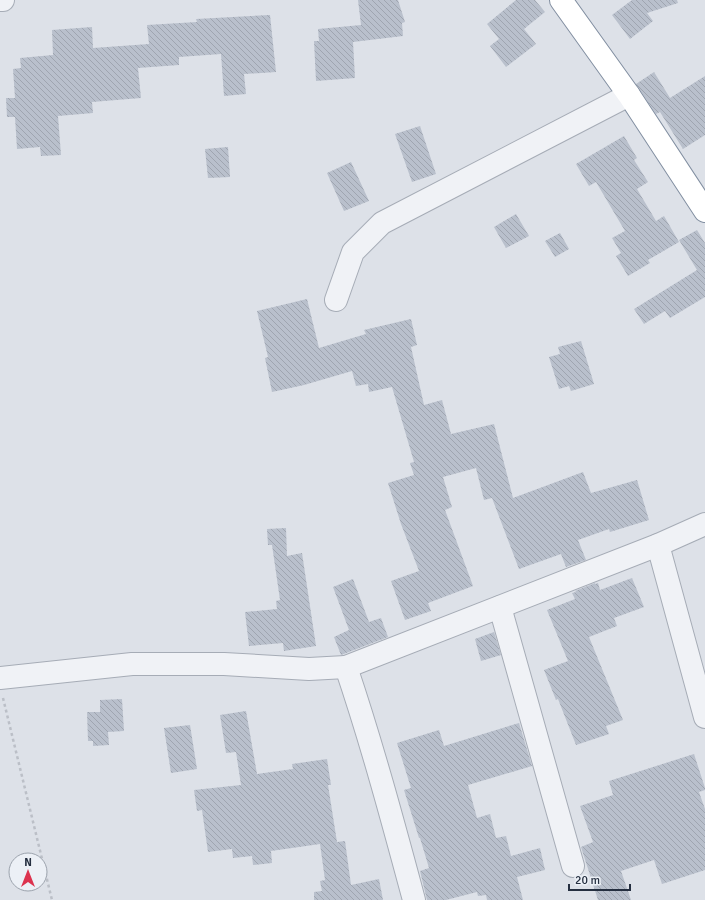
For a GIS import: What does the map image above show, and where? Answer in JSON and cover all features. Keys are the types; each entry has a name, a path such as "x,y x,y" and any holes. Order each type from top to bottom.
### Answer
{"highway":[{"path":"561,0 629,95 705,211"}],"street":[{"path":"336,300 353,252 382,223 629,95"},
{"path":"1,686 132,664 224,664 308,669 346,668 658,545 705,524"},
{"path":"658,545 705,717"},
{"path":"500,607 574,866"},
{"path":"346,668 386,797 414,900"}],"path":[{"path":"1,686 52,900"}],"building":[{"path":"358,0 398,0 405,22 402,23 403,36 353,42 355,78 316,81 314,41 319,41 318,29 361,25"},
{"path":"516,0 535,0 545,12 524,29 536,44 506,67 490,46 499,39 487,24"},
{"path":"632,0 677,0 678,3 647,13 653,21 630,39 612,15"},
{"path":"270,15 276,72 244,74 246,94 224,96 221,54 179,57 179,65 138,68 141,98 92,102 93,113 58,116 61,155 41,156 40,147 17,149 15,117 7,117 6,98 15,98 13,69 21,68 20,58 53,55 52,30 92,27 93,48 149,44 147,25 197,22 196,19"},
{"path":"654,72 670,98 705,76 705,135 683,149 660,112 656,114 636,84"},
{"path":"420,126 436,174 412,182 395,134"},
{"path":"624,136 637,158 634,160 648,182 637,189 656,221 664,216 679,242 648,260 650,263 628,276 616,256 621,253 612,238 625,231 596,182 589,186 576,164"},
{"path":"228,147 230,177 208,178 205,149"},
{"path":"351,162 369,201 344,211 327,173"},
{"path":"516,214 529,236 506,248 494,227"},
{"path":"697,230 705,243 705,297 670,318 665,311 644,324 634,309 697,270 679,240"},
{"path":"560,233 569,249 555,257 545,241"},
{"path":"307,299 319,348 366,334 364,330 411,319 417,345 411,347 424,405 442,400 451,434 494,424 513,498 583,472 591,493 637,480 649,520 610,532 609,529 578,540 586,560 566,567 561,554 519,569 492,498 484,500 476,468 443,477 452,507 445,510 473,586 428,603 431,611 405,620 391,581 419,571 401,524 388,483 414,475 410,463 414,462 392,387 369,392 368,384 356,386 352,371 304,385 272,392 265,358 268,357 257,311"},
{"path":"581,341 594,384 571,391 569,386 559,389 549,357 560,354 558,347"},
{"path":"286,528 287,556 302,553 316,646 284,651 283,643 249,646 245,612 277,609 276,601 280,600 272,545 268,545 267,529"},
{"path":"632,578 644,607 614,618 617,626 589,637 623,720 606,726 609,734 576,745 558,699 556,700 544,670 568,661 547,610 575,599 572,593 595,583 598,583 600,590"},
{"path":"353,579 369,622 381,618 388,637 341,655 334,637 349,630 333,587"},
{"path":"494,632 501,655 481,661 475,639"},
{"path":"122,699 124,731 108,732 109,745 93,746 93,741 88,741 87,712 100,712 100,700"},
{"path":"246,711 257,774 293,769 292,764 327,759 331,785 328,785 337,842 345,841 351,885 379,879 383,900 314,900 314,892 322,891 320,881 325,880 320,844 271,851 272,863 253,865 252,856 233,858 232,849 208,852 202,810 197,811 194,790 241,785 236,752 226,753 220,715"},
{"path":"519,723 532,766 468,785 477,818 490,814 496,838 506,836 511,856 540,848 545,870 517,877 523,900 487,900 486,895 478,896 477,892 446,900 427,900 420,871 429,868 404,790 411,788 397,743 439,730 444,746"},
{"path":"190,725 197,769 171,773 164,728"},
{"path":"694,754 705,788 705,790 699,792 705,809 705,870 662,884 654,860 621,871 631,900 598,900 581,847 593,842 580,806 613,795 609,781"}]}
